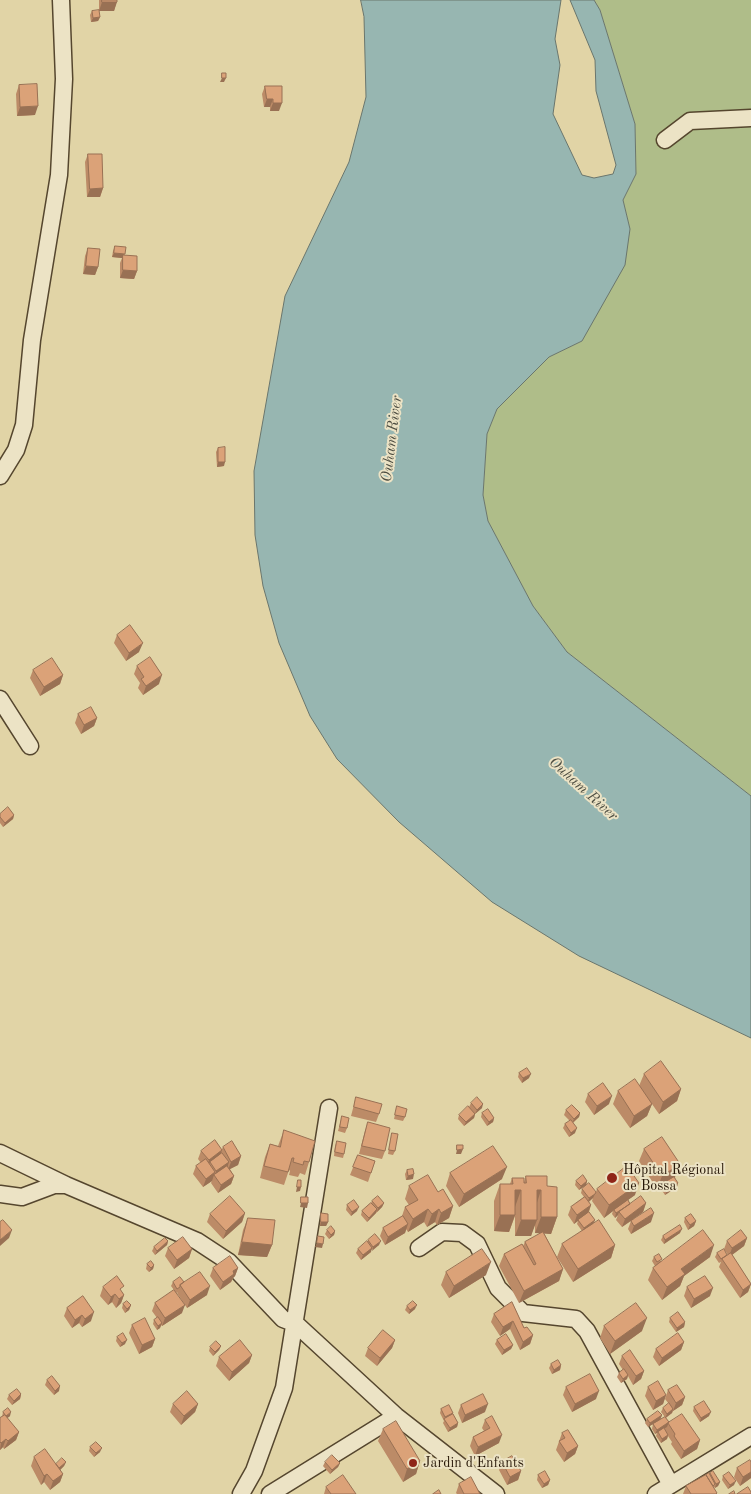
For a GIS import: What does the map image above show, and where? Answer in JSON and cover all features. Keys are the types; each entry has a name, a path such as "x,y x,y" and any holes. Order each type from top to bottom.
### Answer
{"street":[{"path":"0,476 16,450 24,424 32,340 59,175 64,79 60,0"},
{"path":"665,140 690,121 751,118"},
{"path":"0,699 30,746"},
{"path":"241,1494 254,1471 284,1388 296,1324 329,1108"},
{"path":"0,1153 66,1185 197,1241 229,1262 283,1319 296,1324 396,1416 496,1494"},
{"path":"0,1194 22,1197 54,1185 66,1185"},
{"path":"419,1248 442,1232 462,1233 477,1244 498,1288 523,1314 576,1319 587,1331 671,1485"},
{"path":"270,1494 396,1416"},
{"path":"656,1494 751,1436"}],"green space":[{"path":"594,0 751,0 751,796 567,652 533,606 488,521 483,495 487,434 497,409 549,357 582,341 630,229 623,200 636,174 635,124 600,10"}],"water":[{"name":"Ouham River","path":"361,0 561,0 555,39 560,65 553,114 582,175 594,178 613,174 616,165 596,91 595,60 570,0 594,0 600,10 635,124 636,174 623,200 630,229 625,265 582,341 549,357 497,409 487,434 483,495 488,521 533,606 567,652 751,796 751,1038 579,956 492,902 399,822 337,759 310,716 279,643 263,586 255,535 254,471 285,296 349,162 366,97 364,17"}],"building":[{"path":"102,0 117,0 117,2 102,2"},
{"path":"99,10 100,17 93,18 92,11"},
{"path":"222,73 226,73 226,78 222,78"},
{"path":"37,84 38,106 20,107 19,85"},
{"path":"265,86 282,86 282,103 273,103 273,99 267,99"},
{"path":"88,154 102,154 103,188 90,189"},
{"path":"115,246 126,247 125,254 114,253"},
{"path":"88,248 100,249 98,267 86,266"},
{"path":"123,255 137,256 137,271 123,270"},
{"path":"225,447 225,462 218,462 218,448"},
{"path":"130,625 143,643 129,653 117,635"},
{"path":"150,657 162,675 146,686 141,679 144,677 137,666"},
{"path":"52,658 63,675 44,687 33,670"},
{"path":"91,707 97,718 84,725 78,714"},
{"path":"8,807 14,815 5,823 0,814"},
{"path":"661,1061 681,1089 663,1102 644,1074"},
{"path":"527,1068 531,1074 523,1078 519,1073"},
{"path":"635,1079 652,1104 634,1116 618,1091"},
{"path":"603,1083 612,1096 597,1106 588,1094"},
{"path":"356,1097 382,1104 379,1114 354,1107"},
{"path":"477,1097 483,1104 477,1110 471,1103"},
{"path":"572,1105 580,1113 574,1119 566,1110"},
{"path":"397,1106 407,1109 405,1117 395,1115"},
{"path":"468,1106 475,1114 466,1122 459,1115"},
{"path":"488,1109 494,1118 489,1122 482,1113"},
{"path":"342,1116 349,1118 347,1128 340,1127"},
{"path":"571,1120 577,1128 571,1133 565,1124"},
{"path":"368,1122 390,1128 385,1151 362,1146"},
{"path":"284,1130 315,1141 309,1162 304,1161 303,1165 293,1162 294,1158 292,1158 288,1172 264,1166 270,1144 280,1147"},
{"path":"392,1133 398,1134 395,1151 389,1150"},
{"path":"662,1137 680,1164 662,1176 644,1149"},
{"path":"215,1140 222,1150 209,1160 201,1151"},
{"path":"232,1141 241,1156 231,1162 223,1147"},
{"path":"337,1141 346,1143 344,1154 335,1152"},
{"path":"457,1145 463,1145 463,1149 457,1150"},
{"path":"493,1146 507,1167 464,1194 450,1173"},
{"path":"222,1153 229,1162 216,1171 210,1162"},
{"path":"358,1155 375,1161 371,1173 353,1167"},
{"path":"206,1159 215,1172 206,1179 196,1166"},
{"path":"227,1166 234,1176 221,1185 214,1175"},
{"path":"627,1166 639,1183 609,1205 597,1189"},
{"path":"413,1169 414,1174 408,1176 407,1170"},
{"path":"428,1175 438,1192 443,1189 453,1206 441,1213 439,1209 432,1214 428,1209 413,1219 405,1207 418,1200 409,1186"},
{"path":"583,1175 587,1181 581,1186 576,1181"},
{"path":"526,1176 547,1176 547,1186 557,1187 557,1217 541,1217 541,1190 537,1190 537,1220 521,1220 521,1190 515,1190 515,1215 500,1215 500,1184 513,1184 512,1178 524,1178 524,1183 526,1183"},
{"path":"674,1177 678,1183 667,1191 662,1184"},
{"path":"298,1180 301,1180 301,1187 297,1187"},
{"path":"589,1183 596,1192 589,1198 582,1189"},
{"path":"230,1196 245,1213 226,1231 210,1214"},
{"path":"378,1196 384,1203 378,1208 372,1201"},
{"path":"641,1196 646,1203 625,1219 619,1212"},
{"path":"301,1197 308,1197 308,1203 301,1203"},
{"path":"585,1197 591,1205 577,1215 571,1207"},
{"path":"354,1200 359,1207 352,1212 347,1205"},
{"path":"628,1200 630,1204 616,1213 614,1210"},
{"path":"371,1203 377,1209 369,1218 362,1211"},
{"path":"651,1208 654,1213 634,1226 631,1221"},
{"path":"589,1212 595,1220 584,1228 578,1220"},
{"path":"321,1213 328,1214 328,1222 321,1222"},
{"path":"691,1214 696,1221 690,1225 685,1218"},
{"path":"403,1216 408,1224 388,1237 383,1228"},
{"path":"248,1218 275,1220 272,1245 242,1242"},
{"path":"3,1220 12,1230 0,1240 0,1222"},
{"path":"599,1220 615,1245 578,1269 562,1244"},
{"path":"680,1225 682,1229 665,1240 663,1236"},
{"path":"331,1226 335,1231 331,1235 327,1230"},
{"path":"703,1230 714,1245 681,1269 685,1274 667,1287 653,1268"},
{"path":"741,1230 747,1238 732,1248 727,1241"},
{"path":"543,1232 563,1269 524,1291 504,1254 522,1244 534,1265 536,1264 525,1242"},
{"path":"375,1234 381,1241 373,1247 368,1240"},
{"path":"318,1236 324,1237 323,1244 317,1243"},
{"path":"183,1237 192,1249 177,1260 168,1248"},
{"path":"165,1238 168,1241 157,1251 154,1247"},
{"path":"367,1241 372,1248 363,1255 358,1249"},
{"path":"482,1249 491,1262 454,1286 446,1272"},
{"path":"724,1249 727,1255 721,1259 717,1253"},
{"path":"731,1253 751,1284 743,1290 722,1259"},
{"path":"659,1254 662,1259 657,1262 654,1257"},
{"path":"230,1256 238,1268 233,1271 234,1274 223,1282 213,1268"},
{"path":"151,1261 154,1265 151,1268 147,1264"},
{"path":"200,1272 210,1286 190,1300 180,1285"},
{"path":"117,1276 124,1286 120,1289 124,1295 119,1299 115,1294 111,1297 103,1287"},
{"path":"705,1276 713,1288 694,1299 687,1287"},
{"path":"180,1277 184,1282 177,1289 173,1282"},
{"path":"174,1290 185,1305 165,1318 155,1303"},
{"path":"83,1296 94,1312 85,1319 82,1315 75,1320 67,1308"},
{"path":"127,1301 131,1305 127,1309 123,1304"},
{"path":"413,1301 417,1305 410,1310 407,1306"},
{"path":"512,1302 524,1328 527,1327 533,1335 523,1342 513,1321 503,1327 494,1314"},
{"path":"636,1303 647,1318 615,1341 604,1326"},
{"path":"678,1312 685,1322 677,1328 670,1318"},
{"path":"158,1317 162,1323 158,1326 154,1320"},
{"path":"145,1318 155,1339 142,1345 132,1325"},
{"path":"383,1330 395,1340 380,1358 368,1348"},
{"path":"123,1333 127,1340 122,1343 117,1337"},
{"path":"678,1333 684,1342 662,1358 656,1349"},
{"path":"506,1334 513,1345 504,1350 497,1340"},
{"path":"240,1340 252,1355 232,1372 219,1357"},
{"path":"216,1341 221,1346 215,1352 210,1347"},
{"path":"630,1350 644,1371 636,1376 622,1356"},
{"path":"558,1360 561,1365 554,1370 551,1364"},
{"path":"624,1369 628,1375 623,1379 619,1373"},
{"path":"590,1374 599,1391 575,1404 566,1387"},
{"path":"52,1376 60,1386 55,1391 47,1380"},
{"path":"658,1381 666,1395 656,1401 648,1387"},
{"path":"677,1385 685,1397 676,1403 668,1390"},
{"path":"17,1389 21,1394 14,1401 9,1395"},
{"path":"187,1391 198,1404 184,1416 173,1404"},
{"path":"483,1394 488,1404 465,1415 461,1405"},
{"path":"704,1401 711,1412 701,1418 694,1407"},
{"path":"669,1403 673,1409 667,1414 663,1408"},
{"path":"449,1405 453,1413 445,1417 441,1409"},
{"path":"8,1408 11,1412 6,1416 3,1412"},
{"path":"658,1411 662,1415 650,1423 647,1419"},
{"path":"453,1414 458,1423 450,1428 444,1419"},
{"path":"682,1414 700,1440 684,1451 668,1423"},
{"path":"5,1415 19,1432 8,1441 6,1439 1,1443 0,1418"},
{"path":"492,1416 502,1435 478,1447 473,1437 490,1428 485,1420"},
{"path":"665,1417 669,1422 657,1430 653,1424"},
{"path":"396,1421 420,1461 407,1469 383,1429"},
{"path":"664,1428 668,1435 662,1439 658,1432"},
{"path":"568,1430 578,1446 567,1453 559,1441 565,1438 562,1433"},
{"path":"96,1442 102,1448 96,1453 90,1447"},
{"path":"45,1449 63,1474 53,1481 47,1474 44,1476 34,1457"},
{"path":"332,1455 340,1463 332,1470 325,1462"},
{"path":"512,1456 521,1471 510,1477 502,1462"},
{"path":"62,1458 66,1462 59,1468 56,1464"},
{"path":"750,1460 751,1472 743,1477 737,1468"},
{"path":"545,1471 550,1480 544,1484 538,1475"},
{"path":"713,1471 720,1482 716,1484 710,1473"},
{"path":"729,1472 736,1481 730,1485 723,1476"},
{"path":"709,1473 715,1484 713,1486 706,1475"},
{"path":"343,1475 356,1494 331,1494 326,1487"},
{"path":"706,1475 717,1493 691,1494 686,1486"},
{"path":"471,1477 480,1494 464,1494 459,1484"},
{"path":"748,1487 751,1494 737,1494"},
{"path":"439,1490 441,1494 433,1494"}],"place":[{"name":"Hôpital Régional de Bossa","path":"612,1178"},
{"name":"Jardin d'Enfants","path":"413,1463"}]}
